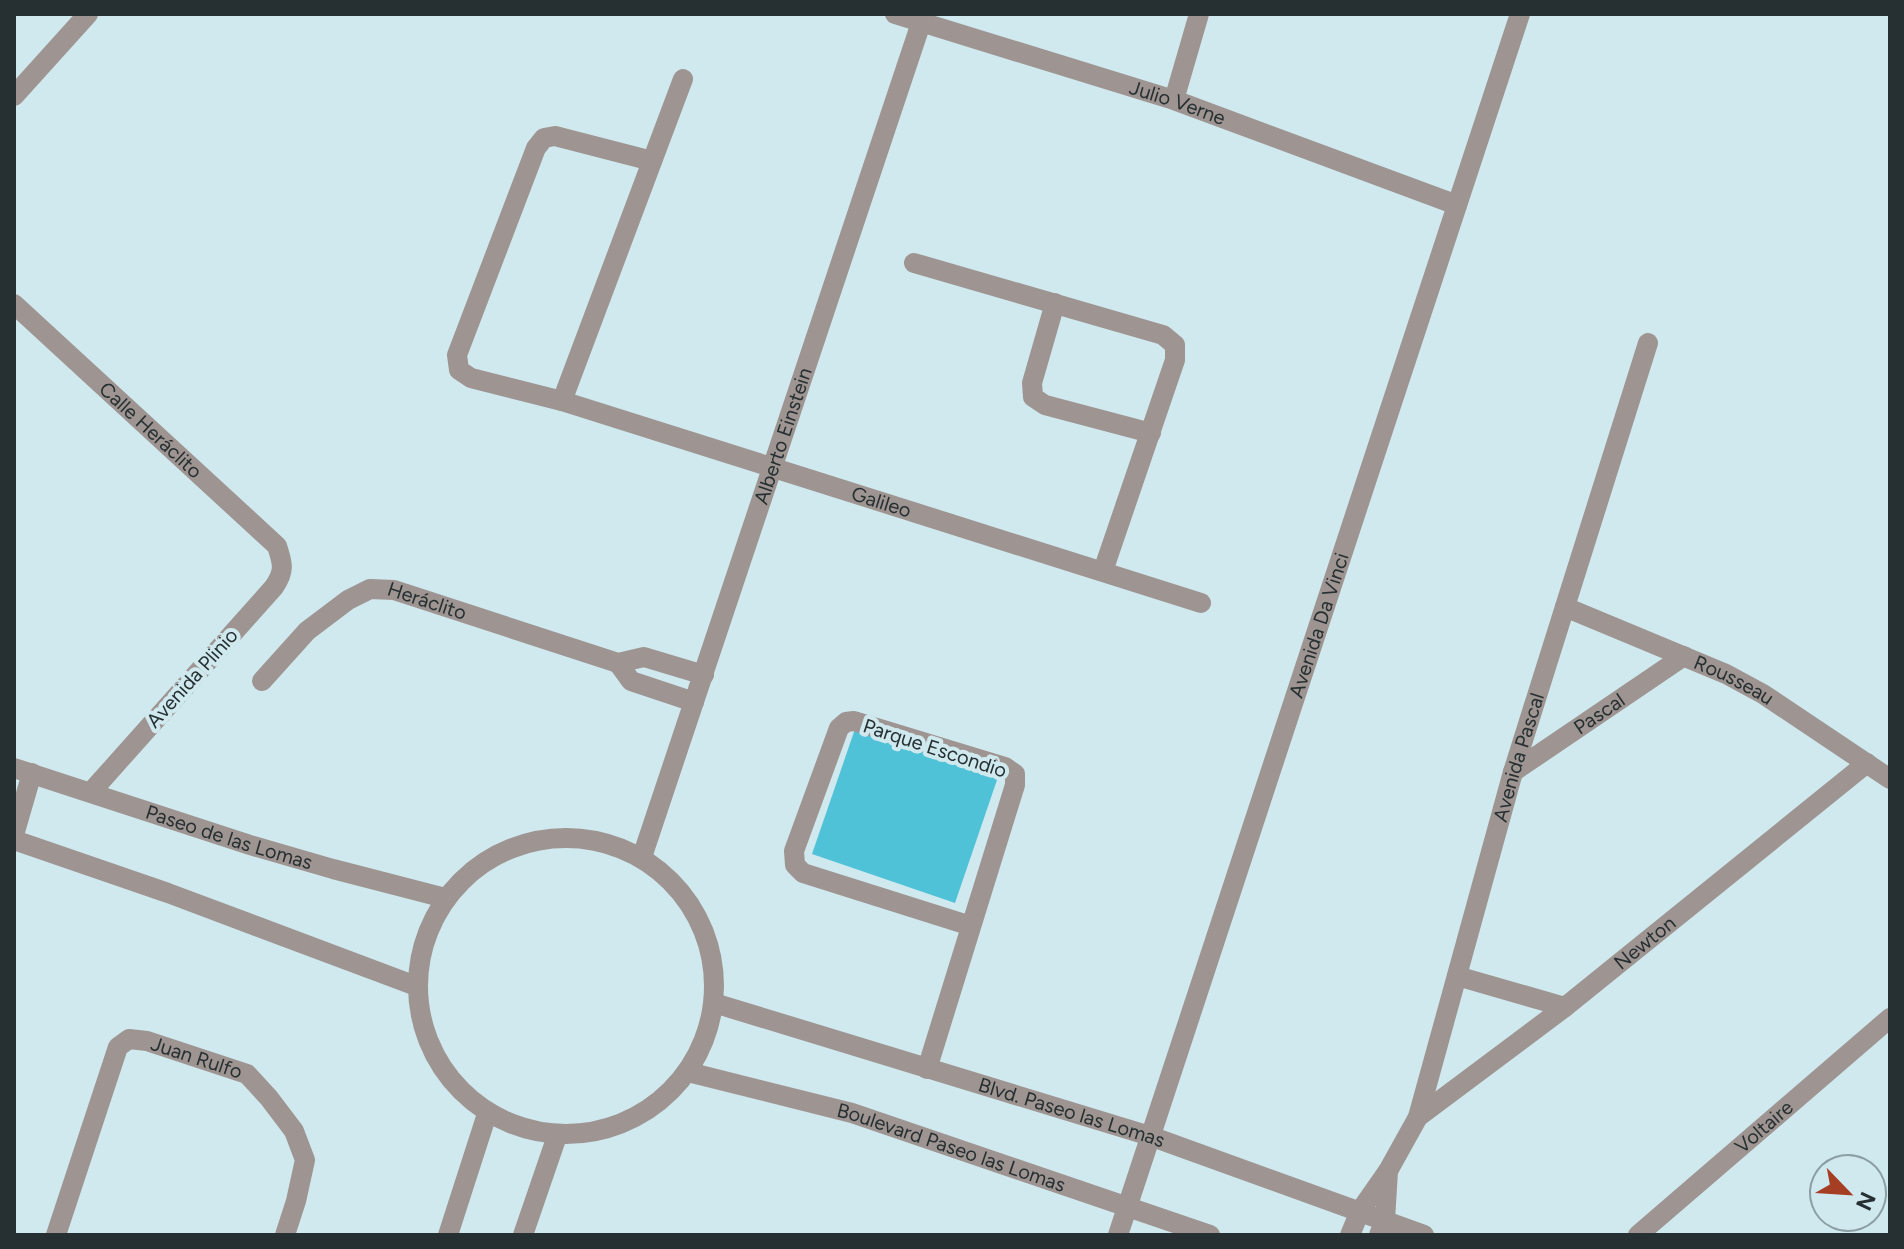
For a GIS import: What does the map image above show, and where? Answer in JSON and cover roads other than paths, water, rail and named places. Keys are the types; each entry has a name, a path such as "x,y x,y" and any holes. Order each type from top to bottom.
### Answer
{"street":[{"path":"14,96 88,14"},
{"name":"Julio Verne","path":"895,14 922,18 1174,100 1457,205"},
{"path":"1174,100 1199,14"},
{"name":"Avenida Da Vinci","path":"1118,1235 1520,14"},
{"name":"Alberto Einstein","path":"642,857 922,18"},
{"path":"562,401 683,79"},
{"name":"Galileo","path":"652,161 555,136 544,138 536,148 457,355 459,370 471,378 562,401 1201,603"},
{"path":"914,263 1163,335 1175,345 1175,360 1103,571"},
{"path":"1055,303 1032,383 1033,397 1045,405 1151,433"},
{"name":"Calle Heráclito","path":"14,304 277,546 282,560"},
{"name":"Avenida Pascal","path":"1350,1235 1360,1211 1388,1171 1418,1117 1513,772 1648,343"},
{"name":"Avenida Plinio","path":"91,792 274,587 282,575 282,560"},
{"name":"Heráclito","path":"262,681 307,631 348,600 370,589 394,590 618,663 644,657 704,675"},
{"name":"Rousseau","path":"1565,607 1726,674 1763,694 1890,779"},
{"name":"Pascal","path":"1513,772 1684,656"},
{"name":"Heráclito","path":"618,663 631,681 694,702"},
{"name":"Parque Escondio","path":"927,1069 1015,785 1015,774 1005,767 854,721 846,722 839,728 794,851 795,865 803,873 971,926"},
{"name":"Newton","path":"1418,1117 1565,1007 1867,763"},
{"path":"23,770 14,838 416,986"},
{"name":"Paseo de las Lomas","path":"23,770 250,845 445,898"},
{"path":"591,839 642,857 676,884 699,920 713,960 714,1003 705,1039 688,1072 652,1108 607,1130 557,1136 520,1129 487,1114 449,1081 425,1036 416,986 420,955 429,925 445,898 485,861 536,840 591,839"},
{"path":"1457,976 1565,1007"},
{"name":"Blvd. Paseo las Lomas","path":"714,1003 1150,1136 1360,1211 1382,1228 1424,1235"},
{"name":"Voltaire","path":"1638,1235 1890,1018"},
{"name":"Juan Rulfo","path":"56,1235 118,1047 129,1039 147,1041 247,1074 269,1098 294,1131 305,1160 285,1235"},
{"name":"Boulevard Paseo las Lomas","path":"688,1072 852,1113 1210,1235"},
{"path":"448,1235 487,1114"},
{"path":"523,1235 557,1136"},
{"name":"Avenida Pascal","path":"1382,1228 1388,1171"}]}
